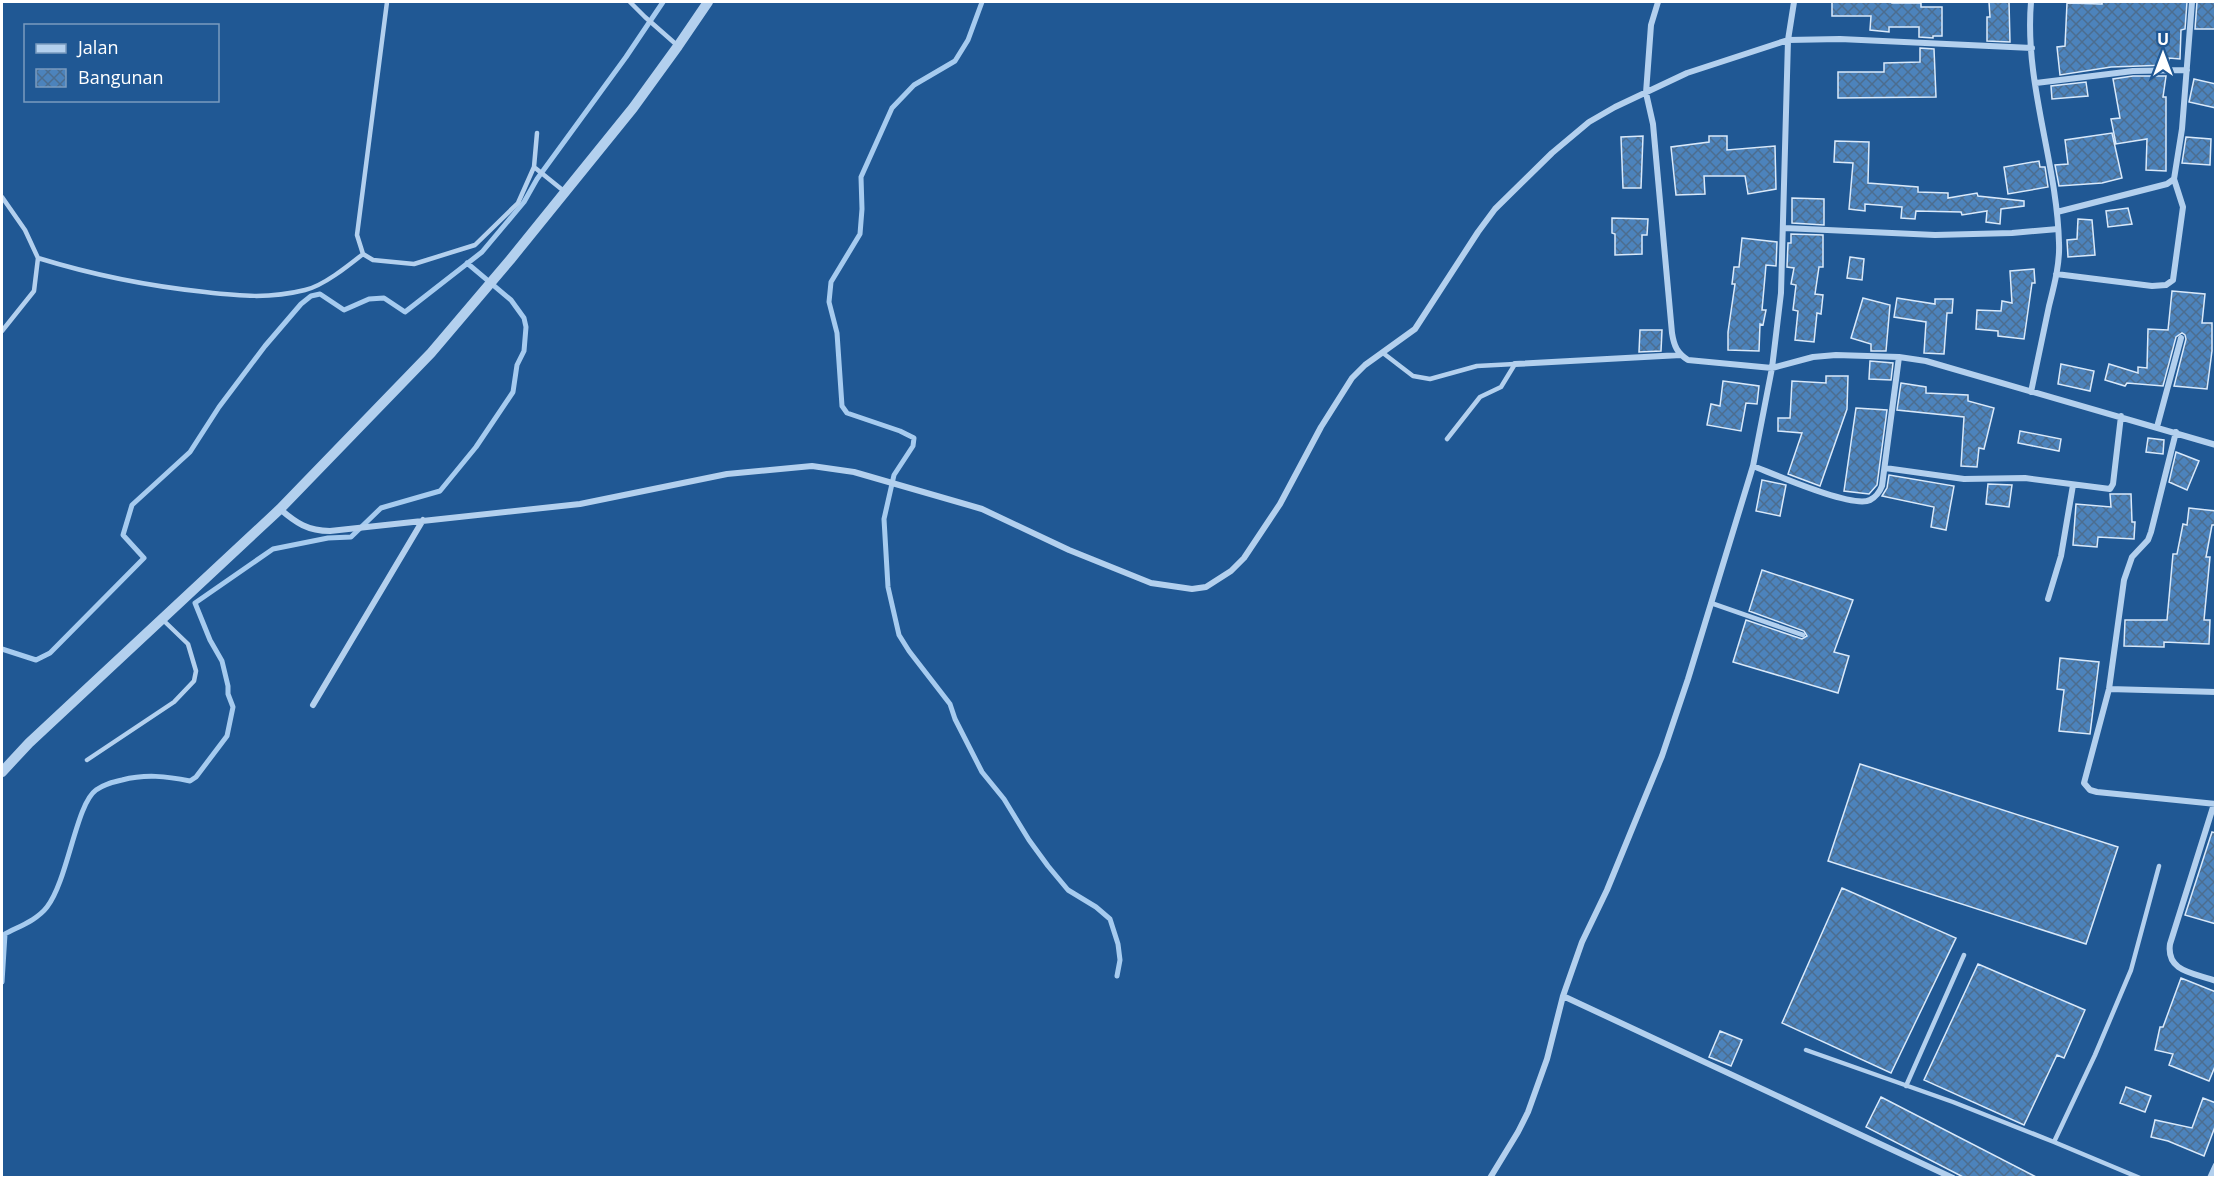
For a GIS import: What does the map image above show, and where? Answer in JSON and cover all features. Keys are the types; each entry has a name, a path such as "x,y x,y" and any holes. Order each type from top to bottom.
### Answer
{"street":[{"path":"2,772 70,704 280,509 431,353 565,193 678,46 708,2"},
{"path":"1658,2 1651,25 1646,93 1653,124 1673,343 1681,355 1688,360 1772,368 1813,357 1836,355 1899,357 1926,362 2080,407 2121,416 2216,445"},
{"path":"1490,1178 1528,1112 1547,1059 1563,996 1582,942 1607,890 1662,756 1753,466 1772,368 1781,293 1788,40 1794,2"},
{"path":"2031,2 2032,48 2036,83 2057,212 2059,246 2056,274 2031,392"},
{"path":"2056,274 2152,286 2166,285 2173,280 2183,207 2174,179 2182,129 2192,2"},
{"path":"280,509 296,523 318,531 580,504 727,474 812,466 854,472 982,508 1069,550 1151,583 1191,589 1206,587 1231,572 1244,558 1280,504 1341,393 1365,365 1415,329 1495,209 1515,188 1589,122 1687,73 1788,40 1840,39 2032,48"},
{"path":"2036,83 2133,71 2187,70"},
{"path":"2057,212 2167,184 2174,179"},
{"path":"1784,228 1935,235 2058,229"},
{"path":"2157,427 2181,338"},
{"path":"1515,364 1681,355"},
{"path":"1753,466 1836,497 1860,502 1869,501 1879,493 1882,486 1899,357"},
{"path":"1885,468 1964,479 2025,478 2111,488 2121,416"},
{"path":"2176,432 2151,532 2148,540 2132,557 2124,580 2109,689 2099,732 2084,779 2086,787 2097,792 2215,804 2169,955 2172,963 2179,968 2216,981"},
{"path":"2048,599 2061,556 2073,485"},
{"path":"313,705 423,520"},
{"path":"2109,689 2216,692"},
{"path":"1563,996 1953,1178"},
{"path":"2210,1178 2216,1165"}],"lane":[{"path":"387,2 357,234 363,254 373,260 414,264 475,245 518,203 534,167 537,132"},
{"path":"630,2 678,46"},
{"path":"534,167 565,193"},
{"path":"2,197 25,230 38,258 34,291 2,331"},
{"path":"38,258 119,280 255,298 307,290 342,270 363,254"},
{"path":"1383,353 1413,376 1430,379 1477,366 1515,364"},
{"path":"1447,439 1480,398 1501,387 1515,364"},
{"path":"1711,603 1803,636"},
{"path":"87,760 174,702 194,681 196,671 194,658 188,644 163,620"},
{"path":"2054,1142 2095,1055 2131,970 2159,866"},
{"path":"1906,1086 1964,955"},
{"path":"1806,1050 1953,1102 2140,1178"}],"building":[{"path":"1832,2 1921,3 1921,7 1942,7 1942,36 1919,37 1919,27 1889,27 1889,32 1870,30 1871,16 1832,16"},
{"path":"1989,2 2009,2 2010,42 1987,41"},
{"path":"2102,2 2187,2 2185,29 2181,30 2180,59 2169,58 2168,65 2111,67 2060,75 2057,47 2065,46 2067,3 2102,4"},
{"path":"2197,2 2216,2 2216,29 2195,29"},
{"path":"1920,48 1934,49 1936,97 1838,98 1838,72 1884,72 1884,63 1920,62"},
{"path":"2133,76 2166,76 2163,97 2166,97 2166,171 2146,170 2147,139 2116,144 2111,119 2120,118 2113,79"},
{"path":"2194,79 2216,84 2216,108 2189,102"},
{"path":"2086,82 2088,96 2052,99 2051,86"},
{"path":"2112,133 2122,178 2102,183 2059,186 2055,165 2068,164 2065,140"},
{"path":"1643,136 1641,188 1623,188 1621,137"},
{"path":"1709,136 1727,136 1727,150 1775,146 1776,189 1748,194 1745,176 1704,176 1705,194 1676,195 1671,147 1709,142"},
{"path":"2186,137 2211,139 2210,165 2182,163"},
{"path":"1835,141 1869,142 1868,183 1918,187 1918,192 1948,193 1948,198 1977,193 1978,196 2024,201 2024,206 2001,209 2000,224 1986,222 1987,211 1962,215 1961,212 1916,211 1915,219 1901,218 1902,207 1865,204 1865,211 1849,209 1853,163 1834,162"},
{"path":"2039,161 2040,167 2045,167 2048,187 2008,194 2004,167"},
{"path":"1792,198 1824,199 1824,225 1792,223"},
{"path":"2128,208 2132,224 2108,227 2106,211"},
{"path":"1612,218 1648,219 1647,235 1642,235 1642,254 1615,255"},
{"path":"2078,219 2092,220 2095,255 2068,257 2067,240 2077,239"},
{"path":"1791,234 1823,235 1823,267 1819,267 1815,294 1823,295 1821,314 1817,313 1814,342 1795,340 1798,311 1793,310 1796,285 1791,284 1794,268 1787,267 1788,243 1791,243"},
{"path":"1742,238 1777,242 1776,266 1766,265 1762,310 1766,310 1763,325 1760,324 1759,351 1728,350 1728,332 1735,284 1732,284 1734,267 1739,267"},
{"path":"1850,257 1864,259 1862,280 1847,278"},
{"path":"2034,269 2035,283 2032,283 2024,339 1998,336 1998,331 1976,329 1977,310 2001,311 2002,301 2012,303 2010,271"},
{"path":"2172,291 2205,294 2202,323 2212,323 2212,351 2207,389 2174,386 2186,339 2182,333 2176,337 2163,386 2127,383 2125,386 2105,380 2109,364 2138,373 2138,367 2147,368 2148,329 2168,330"},
{"path":"1863,298 1890,305 1886,351 1871,351 1871,344 1851,338"},
{"path":"1897,298 1935,304 1935,299 1953,299 1952,313 1947,313 1944,354 1924,353 1926,322 1894,317"},
{"path":"1640,330 1662,330 1661,351 1639,352"},
{"path":"1870,361 1893,363 1891,380 1869,379"},
{"path":"2061,364 2094,371 2090,391 2058,384"},
{"path":"1826,376 1848,376 1847,409 1820,486 1788,474 1802,433 1778,431 1778,418 1790,418 1792,381 1826,383"},
{"path":"1723,381 1759,386 1757,404 1746,403 1741,431 1707,425 1711,404 1720,406"},
{"path":"1901,383 1926,387 1926,393 1968,395 1968,401 1994,408 1984,449 1979,448 1977,467 1961,466 1964,417 1897,410"},
{"path":"1856,408 1887,410 1877,485 1869,494 1844,491"},
{"path":"2020,431 2061,439 2059,451 2018,443"},
{"path":"2148,438 2164,440 2163,454 2146,452"},
{"path":"2176,452 2199,461 2187,490 2169,482"},
{"path":"1889,475 1954,486 1946,530 1931,527 1934,507 1882,496 1887,488"},
{"path":"1762,480 1786,485 1780,516 1756,511"},
{"path":"1988,484 2012,485 2009,507 1986,504"},
{"path":"2110,494 2131,494 2132,522 2135,522 2134,539 2098,537 2097,547 2073,545 2076,504 2111,507"},
{"path":"2189,508 2216,511 2216,525 2212,525 2206,557 2210,557 2204,620 2210,620 2209,644 2164,642 2164,647 2124,646 2125,620 2167,620 2173,554 2177,554 2183,524 2187,525"},
{"path":"1762,570 1853,600 1834,652 1849,656 1838,693 1733,662 1746,620 1802,639 1807,636 1804,631 1749,611"},
{"path":"2060,658 2099,662 2090,734 2059,731 2064,690 2057,689"},
{"path":"1860,764 2118,847 2086,944 1828,861"},
{"path":"2212,832 2216,833 2216,924 2185,915"},
{"path":"1842,888 1956,938 1891,1073 1782,1023"},
{"path":"1978,964 2085,1010 2064,1058 2057,1055 2024,1125 1924,1080"},
{"path":"2181,978 2216,992 2216,1064 2209,1081 2169,1065 2173,1054 2155,1050 2160,1027 2163,1027"},
{"path":"1720,1031 1742,1040 1731,1066 1709,1057"},
{"path":"2126,1087 2151,1096 2145,1112 2120,1103"},
{"path":"1881,1097 2038,1178 1965,1178 1866,1127"},
{"path":"2203,1098 2216,1103 2216,1124 2204,1156 2168,1141 2151,1137 2155,1120 2192,1128"}],"waterway":[{"path":"2,649 36,660 50,653 144,558 123,535 132,505 190,452 219,407 265,346 301,304 311,296 320,294 344,310 369,299 384,298 405,312 482,252 524,202 537,179 663,2"},
{"path":"982,2 968,40 955,61 914,85 892,108 861,177 860,234 831,282 829,302 837,333 842,406 847,413 914,438 913,446 894,475 884,519 888,587 899,635 950,704 955,719 982,772 1004,799 1048,866 1068,890 1096,907 1110,919 1118,944 1120,960 1117,976"},
{"path":"2,982 5,934 33,919 47,907 61,879 83,810 96,790 112,782 147,776 190,781 196,777 227,736 233,707 228,694 222,661 210,640 195,603 273,549 328,538 351,537 381,508 440,491 476,447 513,392 517,365 524,351 526,327 524,318 511,300 467,263"}]}
